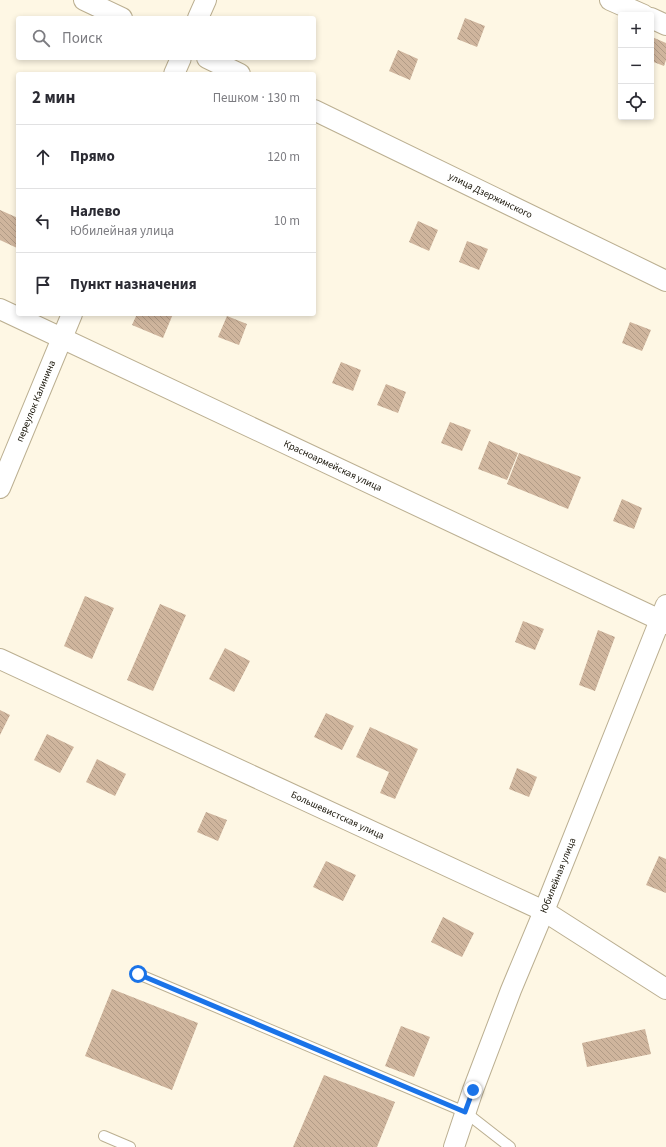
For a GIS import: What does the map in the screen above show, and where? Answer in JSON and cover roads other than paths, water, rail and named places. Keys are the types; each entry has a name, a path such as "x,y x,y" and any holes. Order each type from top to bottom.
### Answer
{"street":[{"path":"84,0 118,16"},
{"path":"199,16 206,0"},
{"path":"610,0 637,12"},
{"path":"654,19 666,25"},
{"path":"175,72 179,60"},
{"path":"211,60 236,72"},
{"name":"улица Дзержинского","path":"316,111 666,281"},
{"name":"Красноармейская улица","path":"0,309 664,616"},
{"name":"переулок Калинина","path":"0,488 71,316"},
{"name":"Юбилейная улица","path":"454,1147 465,1112 508,997 664,616"},
{"name":"Большевистская улица","path":"0,659 544,911 666,989"}],"lane":[{"path":"138,974 465,1112 510,1147"},
{"path":"104,1136 130,1147"}]}
